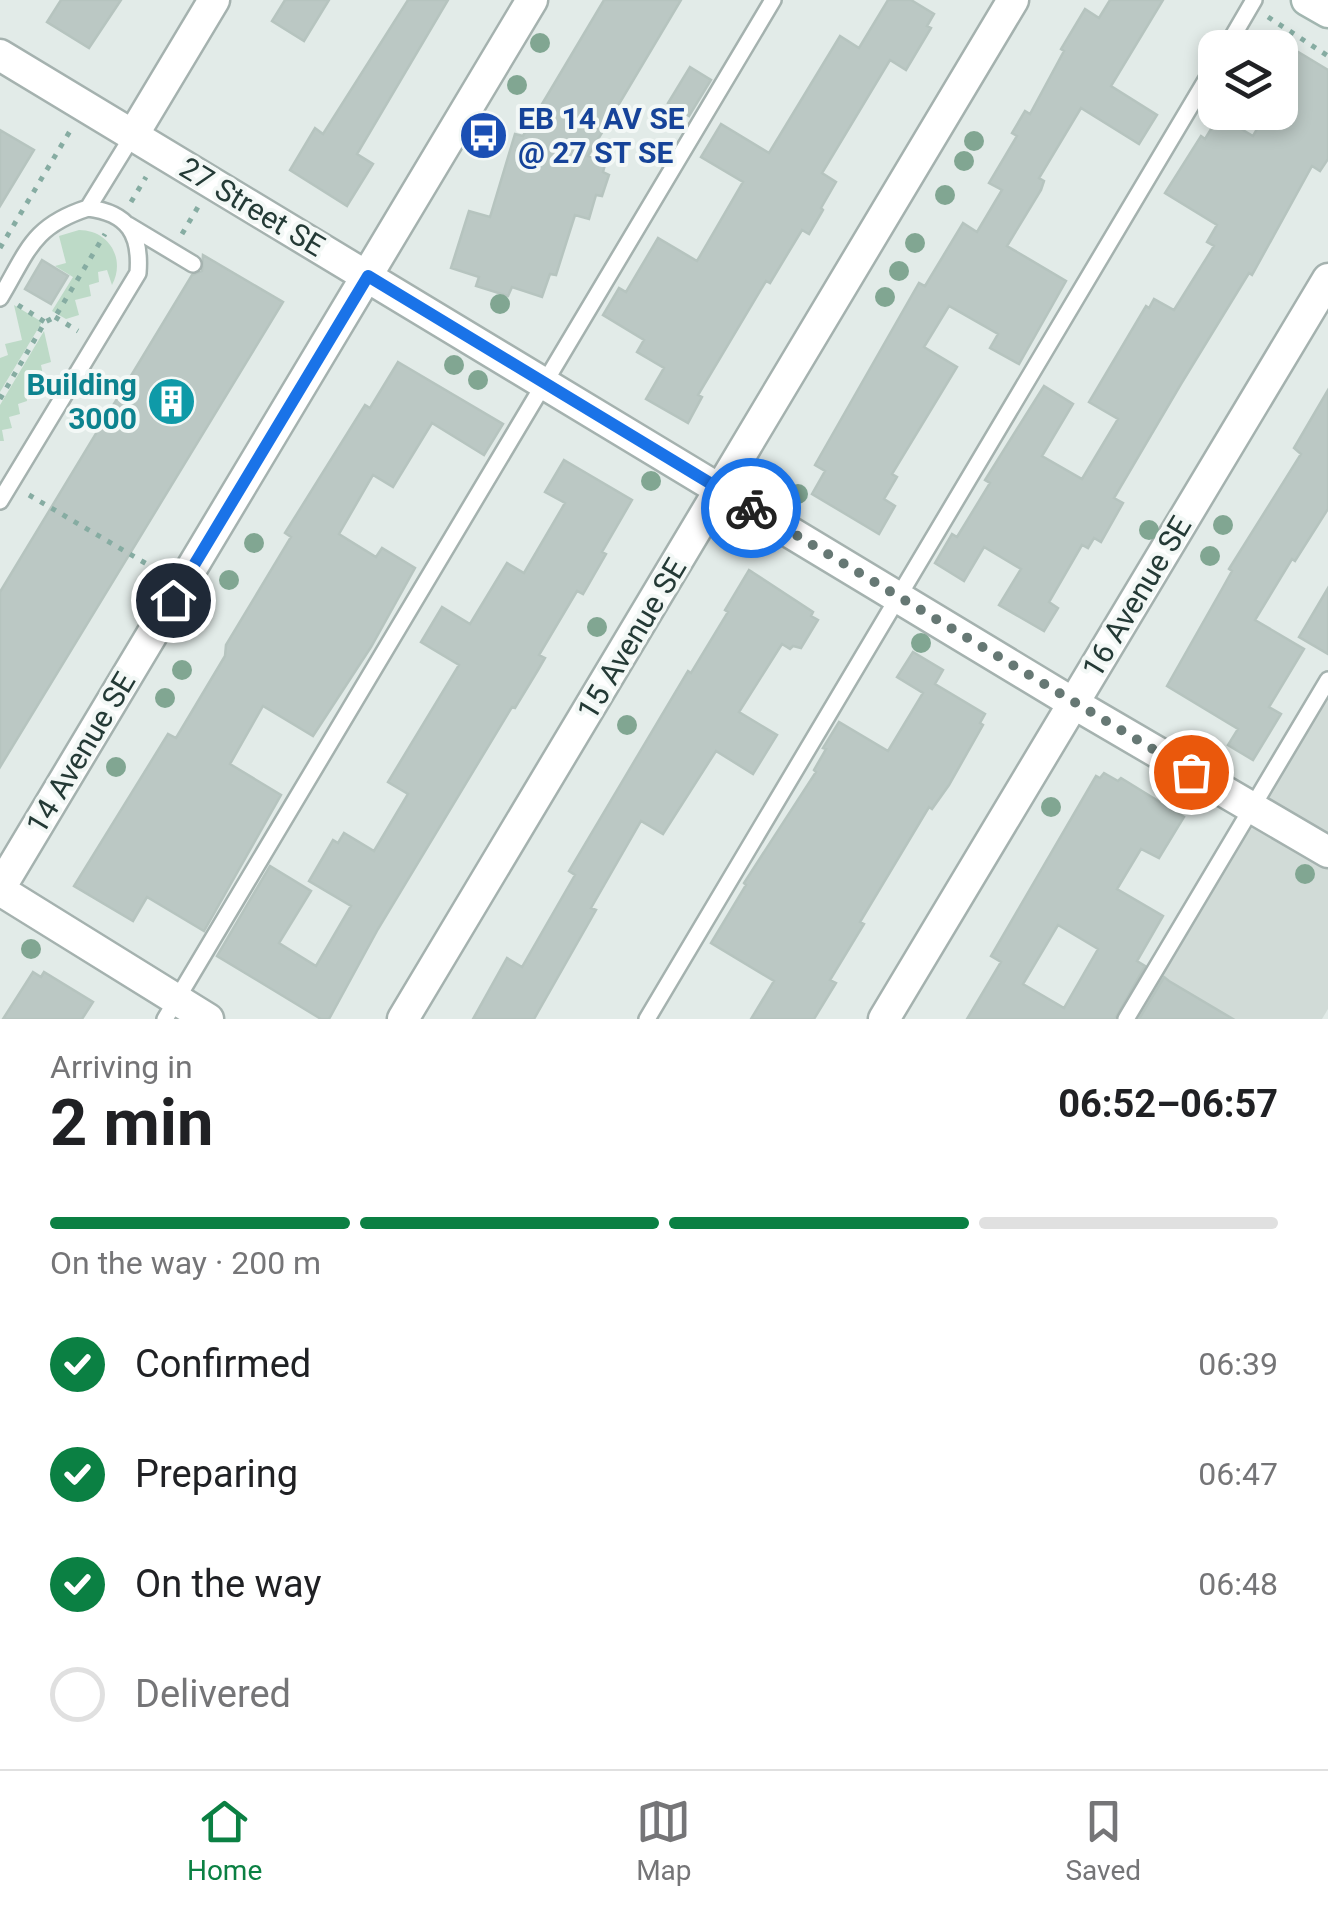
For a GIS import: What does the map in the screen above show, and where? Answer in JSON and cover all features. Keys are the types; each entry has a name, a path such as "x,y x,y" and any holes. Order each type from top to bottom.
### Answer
{"street":[{"path":"133,135 214,0"},
{"name":"14 Avenue SE","path":"0,889 532,0"},
{"name":"15 Avenue SE","path":"404,1019 1013,0"},
{"path":"1307,0 1328,12"},
{"name":"27 Street SE","path":"0,55 1328,852"},
{"name":"16 Avenue SE","path":"884,1019 1328,279"},
{"path":"0,889 171,1010 208,1019"}],"lane":[{"path":"171,1010 773,0"},
{"path":"1236,30 1252,3"},
{"path":"647,1019 1198,95"},
{"path":"88,208 133,135"},
{"path":"1,297 44,228 88,208 104,210 193,264"},
{"path":"0,501 138,273 140,248 132,230 118,219"},
{"path":"1126,1019 1328,680"}],"path":[{"path":"1252,3 1328,56"},
{"path":"0,248 71,130"},
{"path":"0,399 46,322 55,317 103,236 147,175"},
{"path":"1,297 46,322"},
{"path":"10,484 160,572"}],"shaded area":[{"path":"1328,677 1328,1009 1322,1019 1129,1019"}],"green space":[{"path":"79,230 99,235 112,248 116,275 112,285 107,270 98,272 99,282 89,285 91,296 75,300 79,315 66,319 52,311 73,277 55,266 66,263 59,236"},
{"path":"14,305 42,322 0,392 0,358 8,355 5,344 22,340"},
{"path":"44,331 51,362 41,365 43,375 34,378 36,388 26,391 27,401 18,404 20,414 9,417 12,428 2,430 4,441 0,441 0,405"}],"building":[{"path":"61,0 121,0 89,48 47,22"},
{"path":"285,0 329,0 304,41 272,21"},
{"path":"408,0 448,0 357,154 373,164 347,206 290,170 315,128 323,134"},
{"path":"604,0 681,0 588,156 606,161 603,172 609,175 602,196 596,195 589,219 575,215 556,275 550,274 542,297 512,287 508,296 476,286 479,277 451,268 469,211 490,217 515,134 523,136"},
{"path":"888,0 911,0 934,14 927,26 931,28 906,70 890,60 822,173 836,182 823,210 809,234 802,230 770,283 766,281 698,395 702,397 688,423 646,399 664,368 637,352 644,340 603,315 619,288 626,292 658,238 697,261 743,182 701,157 721,124 769,153 840,36 859,48"},
{"path":"1110,0 1163,0 1111,86 1157,115 1139,144 1081,108 1039,178 1044,181 1041,190 1007,246 1066,281 1019,364 990,348 998,334 949,306 924,347 957,367 892,474 897,477 884,499 895,506 879,534 812,494 825,471 815,465 919,283 925,286 963,223 977,232 1002,190 989,183 1017,136 1012,133 1025,111 1030,114 1085,9 1099,18"},
{"path":"1298,52 1328,70 1328,159 1320,171 1312,166 1252,275 1249,273 1181,384 1114,498 1123,503 1101,542 1094,538 1088,548 1082,545 1049,602 1058,608 1044,631 999,605 1021,569 984,547 964,581 935,563 952,534 957,537 990,483 985,480 1044,386 1073,404 1042,456 1082,479 1118,419 1089,402 1146,306 1149,308 1154,299 1174,310 1214,246 1207,242 1217,225 1165,193 1201,136 1205,139 1210,130 1243,130 1253,136 1256,130 1298,130"},
{"path":"690,67 711,80 689,116 668,103"},
{"path":"0,130 34,150 0,206"},
{"path":"203,255 283,302 0,767 0,592 192,275 202,271"},
{"path":"42,260 68,276 51,304 25,289"},
{"path":"398,362 503,424 484,455 432,423 393,487 373,475 339,534 376,557 382,548 415,568 371,647 313,736 263,706 230,764 281,795 204,931 147,897 133,921 74,886 168,734 176,738 291,537 285,533 365,405 370,408"},
{"path":"1328,390 1328,509 1255,620 1304,649 1269,707 1281,714 1253,760 1228,745 1238,729 1167,686 1232,571 1229,569 1301,454 1294,448"},
{"path":"564,460 632,500 583,594 577,591 539,655 545,658 378,929 329,1019 321,1019 217,956 270,866 311,891 279,943 316,966 351,906 309,881 333,840 338,843 344,833 374,851 408,794 388,782 459,665 421,642 442,607 470,624 507,563 524,573 565,503 545,492"},
{"path":"749,570 813,612 811,616 818,620 801,648 790,649 782,644 739,712 777,735 753,774 716,751 663,834 641,821 534,1019 473,1019 507,958 522,967 575,875 569,871 688,671 691,673 728,612 725,610"},
{"path":"1328,588 1328,654 1299,637"},
{"path":"913,652 943,670 935,684 985,714 980,723 983,725 860,922 864,924 830,980 836,983 814,1019 751,1019 774,981 711,943 744,883 816,772 826,749 823,748 839,722 888,751 923,693 897,677"},
{"path":"1104,773 1118,781 1121,778 1184,817 1159,858 1141,849 1117,889 1163,916 1137,961 1145,966 1115,1019 967,1019 1001,962 991,956 1096,776 1100,778","holes":["1058,925 1098,949 1064,1008 1023,984"]},
{"path":"33,972 41,977 44,972 93,1002 82,1019 3,1019"},
{"path":"1164,977 1169,981 1233,1019 1139,1019"}],"way so far":[{"path":"751,508 1191,772"}],"place":[{"name":"EB 14 AV SE @ 27 ST SE","path":"483,136"},
{"name":"Building 3000","path":"172,402"}],"route":[{"path":"173,600 368,276 751,508"}]}
